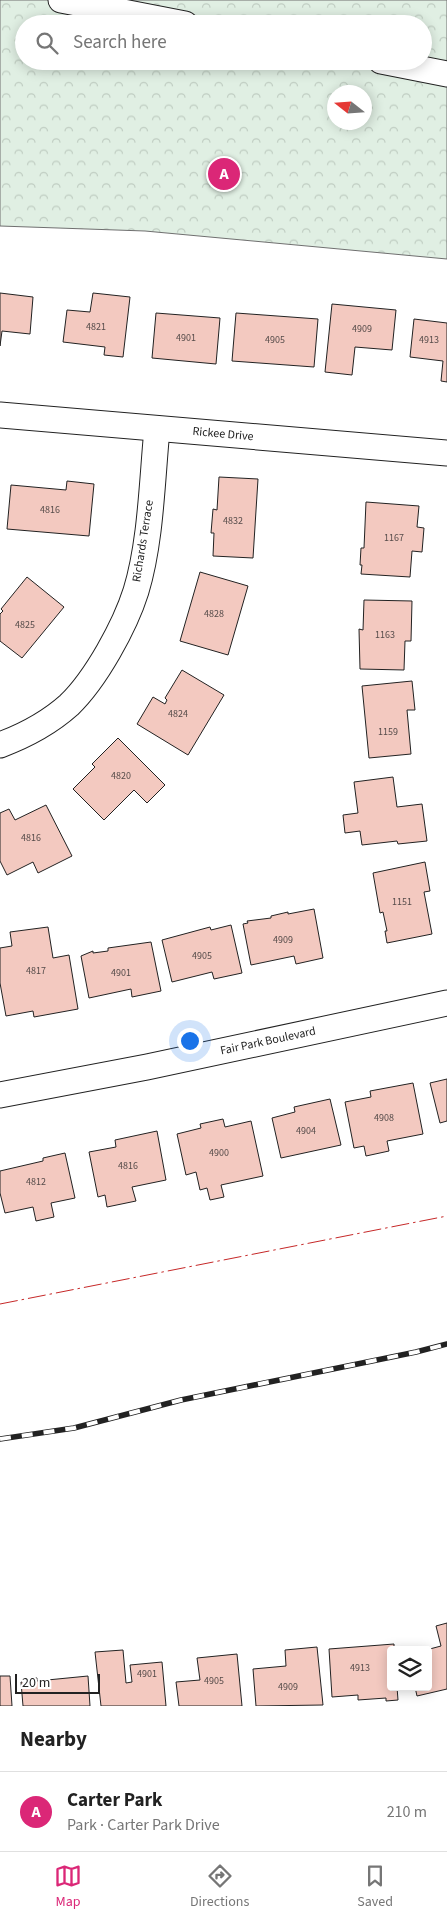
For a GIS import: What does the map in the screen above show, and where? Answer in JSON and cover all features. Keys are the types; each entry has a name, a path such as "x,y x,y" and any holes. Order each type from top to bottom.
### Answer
{"street":[{"path":"61,0 138,15"},
{"path":"427,70 447,74"},
{"name":"Rickee Drive","path":"0,415 447,453"},
{"name":"Richards Terrace","path":"0,744 40,726 69,705 98,669 120,630 136,590 146,540 157,429"},
{"name":"Fair Park Boulevard","path":"0,1095 147,1067 447,1003"}],"green space":[{"path":"0,0 447,0 447,259 145,231 0,226"}],"building":[{"path":"0,293 33,297 30,334 2,331 0,346"},
{"path":"93,293 130,297 123,357 104,355 105,347 63,342 67,310 90,312"},
{"path":"332,304 396,310 392,350 355,347 352,375 325,372"},
{"path":"156,313 220,318 216,364 152,358"},
{"path":"236,313 318,319 314,367 232,361"},
{"path":"414,319 447,323 447,382 441,381 443,361 410,357"},
{"path":"219,477 258,479 253,558 213,556 214,533 211,533 213,509 217,510"},
{"path":"67,481 94,484 89,536 7,529 11,485 66,490"},
{"path":"366,502 419,506 417,527 424,528 422,552 412,551 410,577 361,574 361,548 364,548"},
{"path":"200,572 248,586 228,655 180,641"},
{"path":"27,577 64,607 22,658 0,641 0,614 3,611 1,609"},
{"path":"364,600 412,601 411,641 405,641 404,670 360,669 359,629 363,630"},
{"path":"182,670 224,695 188,755 137,724 153,697 165,704 167,700 165,698"},
{"path":"412,681 415,710 407,710 411,754 369,758 362,686"},
{"path":"118,738 165,785 147,803 134,790 104,820 73,789 95,767 92,764"},
{"path":"393,777 397,807 422,804 427,841 398,844 397,841 362,845 360,831 345,833 343,815 358,813 354,782"},
{"path":"46,805 72,856 38,873 33,862 7,875 0,861 0,813 9,809 15,820"},
{"path":"425,862 430,891 424,892 432,934 387,943 385,931 387,931 383,912 380,913 373,873"},
{"path":"314,909 323,958 296,964 294,956 251,965 243,924 248,923 247,921 271,918 271,916 288,912 288,914"},
{"path":"231,925 242,973 214,979 212,972 172,982 162,940 210,927 211,930"},
{"path":"48,927 53,958 69,955 78,1009 34,1017 33,1011 6,1016 0,983 0,948 12,946 10,932"},
{"path":"151,942 161,991 132,997 131,989 89,998 81,956 93,951 93,953 108,951 108,948"},
{"path":"447,1079 447,1121 440,1123 430,1083"},
{"path":"413,1083 423,1134 387,1141 389,1151 366,1156 364,1146 354,1148 345,1102 371,1097 370,1091"},
{"path":"330,1099 341,1145 281,1158 272,1118 295,1112 294,1107"},
{"path":"223,1119 225,1127 251,1121 263,1176 221,1185 224,1197 210,1200 207,1188 200,1190 196,1172 186,1175 177,1134 201,1128 200,1124"},
{"path":"157,1131 166,1180 132,1187 136,1201 107,1207 105,1195 98,1197 89,1152 116,1147 115,1140"},
{"path":"65,1153 75,1198 51,1203 54,1217 36,1221 33,1207 5,1213 0,1193 0,1171 43,1161 43,1158"},
{"path":"447,1623 447,1689 417,1696 416,1691 432,1691 432,1648 441,1646 436,1626"},
{"path":"394,1644 394,1646 387,1646 387,1691 397,1691 398,1700 386,1701 386,1698 358,1700 358,1695 332,1697 329,1649"},
{"path":"317,1647 323,1705 256,1706 253,1669 286,1666 285,1650"},
{"path":"123,1650 126,1683 132,1682 130,1665 162,1662 166,1706 101,1706 95,1652"},
{"path":"237,1654 242,1706 179,1706 176,1682 200,1680 197,1658"},
{"path":"0,1676 10,1676 12,1706 0,1706"},
{"path":"88,1676 90,1706 23,1706 21,1682 32,1681 32,1678 37,1678 37,1681"}],"railway":[{"path":"0,1439 74,1428 181,1400 447,1344"}],"power":[{"path":"0,1304 447,1216"}],"place":[{"name":"Carter Park","path":"224,174"}]}
